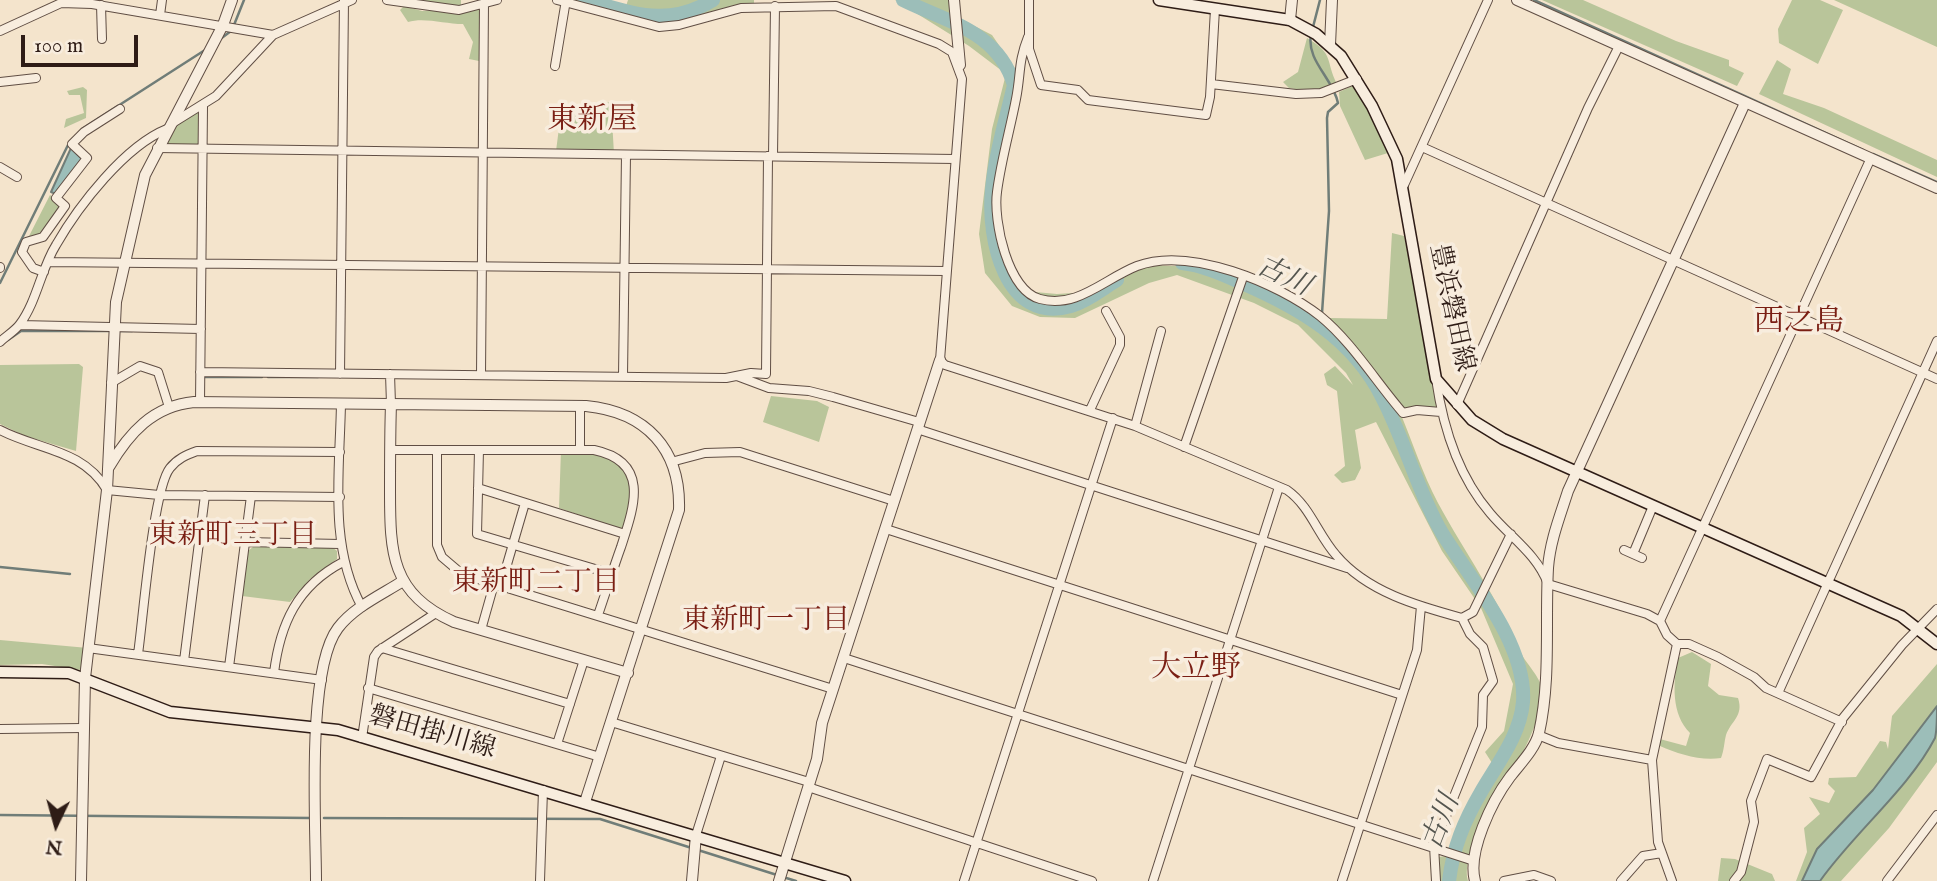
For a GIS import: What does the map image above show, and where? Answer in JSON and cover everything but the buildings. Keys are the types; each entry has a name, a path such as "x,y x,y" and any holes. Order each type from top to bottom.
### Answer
{"main road":[{"name":"豊浜磐田線","path":"1159,0 1290,20 1330,44 1357,79 1390,141 1404,185 1436,379 1472,420 1503,439 1901,616 1937,644"},
{"name":"磐田掛川線","path":"0,672 55,671 85,678 170,712 317,727 362,737 845,881"}],"street":[{"path":"160,15 162,0"},
{"path":"81,881 82,728 88,648 109,467 113,328 141,188 157,148 223,25 232,0"},
{"path":"387,0 459,10 497,0"},
{"path":"1029,0 1028,37 1041,85 1079,90 1088,100 1206,115 1211,84 1215,9"},
{"path":"1290,20 1292,0"},
{"path":"1330,44 1332,0"},
{"path":"1404,185 1488,0"},
{"path":"1517,0 1937,188"},
{"path":"0,342 20,325 55,246 81,209 134,148 150,136 203,107 273,35 347,1 342,152 340,374"},
{"path":"555,66 563,1 659,26 679,25 741,8 842,7 939,44 952,52 960,65"},
{"path":"0,31 61,2 101,5 273,35"},
{"path":"481,375 484,4"},
{"path":"101,5 102,38"},
{"path":"200,372 623,376 766,374 775,6"},
{"path":"779,881 817,759 822,723 940,360 962,79 954,6"},
{"path":"1028,37 1018,60 1018,89 996,194 1005,253 1020,287 1039,299 1062,302 1078,298 1130,269 1165,259 1197,261 1242,276 1303,305 1320,317 1403,413 1417,410 1441,412"},
{"path":"1457,405 1549,203 1588,108 1619,46"},
{"path":"0,82 36,78"},
{"path":"1211,84 1296,94 1321,93 1357,79"},
{"path":"1475,881 1471,861 1477,842 1494,806 1538,735 1549,637 1548,584 1554,533 1577,472 1745,103"},
{"path":"200,402 203,107"},
{"path":"44,272 33,268 22,251 26,242 43,237 65,206 56,198 87,158 72,144 84,132 120,109"},
{"path":"1422,147 1937,379"},
{"path":"157,148 955,159"},
{"path":"623,376 626,155"},
{"path":"1660,621 1870,160"},
{"path":"0,167 18,177"},
{"path":"48,262 946,271"},
{"path":"1184,447 1242,276"},
{"path":"1090,410 1120,345 1120,337 1105,312"},
{"path":"20,325 201,329"},
{"path":"1135,426 1161,331"},
{"path":"1779,691 1937,341"},
{"path":"940,360 957,370 1135,426 1279,487 1301,502 1337,557 1350,569 1373,585 1421,606 1462,618 1473,612 1511,534"},
{"path":"111,383 141,366 158,372 169,407"},
{"path":"390,374 390,538 402,581 416,599 436,613 481,630 628,673"},
{"path":"737,376 769,388 809,390 834,397 1091,485 1350,569"},
{"path":"1436,379 1441,412 1463,476 1488,511 1537,561 1548,584 1660,621 1667,635 1677,643 1689,644 1718,657 1754,677 1766,688 1779,691 1842,722"},
{"path":"109,467 132,433 169,407 200,402 580,406 604,408 629,416 650,430 671,462 679,495 677,523 585,802"},
{"path":"341,403 340,544 343,562 362,607"},
{"path":"580,406 580,450"},
{"path":"964,881 1113,418"},
{"path":"0,430 84,462 98,475 107,489"},
{"path":"390,450 580,450 608,453 630,474 635,496 598,615"},
{"path":"437,450 435,535 442,557 462,574 833,689"},
{"path":"479,450 477,534 612,574"},
{"path":"138,654 159,495 169,469 185,455 197,451 340,452"},
{"path":"671,462 705,453 740,452 894,502"},
{"path":"1153,881 1279,487"},
{"path":"478,488 625,534"},
{"path":"107,489 159,495 340,497"},
{"path":"184,661 205,495"},
{"path":"229,667 251,496"},
{"path":"481,630 513,545 525,503"},
{"path":"1642,558 1628,552 1653,506"},
{"path":"886,528 1402,695"},
{"path":"245,542 340,544"},
{"path":"274,673 278,646 289,612 316,580 343,562"},
{"path":"316,881 317,727 330,640 345,620 402,581"},
{"path":"1342,881 1417,650 1421,606"},
{"path":"1734,881 1741,872 1754,822 1751,801 1767,760 1811,777 1842,722 1937,609"},
{"path":"362,737 374,657 382,648 436,613"},
{"path":"1436,881 1434,846 1455,788 1470,761 1482,727 1483,695 1493,681 1483,647 1470,634 1462,618"},
{"path":"1672,881 1662,852 1654,810 1652,760 1677,643"},
{"path":"88,648 322,680"},
{"path":"382,648 570,704"},
{"path":"844,658 1361,825 1434,846 1471,861"},
{"path":"557,744 584,660"},
{"path":"368,688 600,757"},
{"path":"611,722 809,784 976,844 1091,881"},
{"path":"0,729 82,728"},
{"path":"1538,735 1558,743 1652,760"},
{"path":"692,881 696,835 721,757"},
{"path":"540,881 543,790"},
{"path":"1887,881 1937,815"},
{"path":"1621,881 1643,856 1662,852"},
{"path":"1504,881 1534,875 1551,881"}],"green space":[{"path":"387,0 461,0 461,5 456,9 469,11 484,7 484,62 469,59 473,42 463,24 428,20 408,22 400,10 404,6 422,11 449,10"},
{"path":"566,0 608,0 626,6 628,0 754,0 754,4 656,26"},
{"path":"895,0 954,0 955,16 992,35 1018,73 996,195 1004,244 1024,291 1057,294 1088,292 1148,265 1199,267 1283,294 1330,326 1322,326 1342,340 1375,378 1329,318 1387,319 1392,233 1404,236 1441,412 1399,410 1438,503 1492,594 1522,656 1542,687 1538,716 1528,741 1475,841 1468,863 1468,881 1437,881 1437,857 1448,856 1492,763 1485,752 1504,731 1513,684 1481,608 1442,551 1376,422 1355,430 1361,468 1355,480 1342,483 1334,475 1345,466 1337,391 1327,385 1324,374 1335,366 1353,385 1346,373 1298,325 1254,303 1177,275 1149,283 1075,318 1040,317 1012,306 985,273 979,234 992,129 1006,74 969,46"},
{"path":"1542,0 1583,0 1676,41 1729,60 1729,66 1744,73 1737,86"},
{"path":"1792,0 1820,0 1843,10 1818,64 1779,43 1778,29"},
{"path":"1834,0 1937,0 1937,47 1845,5"},
{"path":"1307,38 1322,49 1328,58 1337,84 1330,95 1289,88 1283,82 1298,72"},
{"path":"1777,60 1791,69 1783,94 1824,108 1937,160 1937,177 1759,94"},
{"path":"1357,84 1373,114 1388,153 1365,160 1340,106 1339,92"},
{"path":"83,87 87,90 86,118 64,128 66,119 84,113 80,95 69,95 67,91"},
{"path":"611,102 614,154 556,151 562,105"},
{"path":"203,110 203,150 157,148 170,125"},
{"path":"50,195 65,206 43,237 26,242"},
{"path":"79,364 83,367 76,451 25,436 0,424 0,365"},
{"path":"771,396 817,401 829,407 819,442 763,422"},
{"path":"561,450 580,450 616,458 632,479 626,531 559,508"},
{"path":"253,547 332,547 337,551 337,559 310,579 290,602 242,596 248,551"},
{"path":"0,640 88,648 81,670 42,664 0,665"},
{"path":"1692,652 1711,664 1708,686 1719,695 1738,698 1738,714 1726,735 1721,758 1705,759 1682,754 1660,746 1656,738 1686,746 1690,733 1679,717 1675,678 1678,658"},
{"path":"1937,664 1937,762 1889,828 1841,881 1796,881 1807,852 1804,828 1820,814 1809,797 1829,803 1835,791 1828,784 1829,778 1856,777 1880,741 1886,742 1888,749 1892,716"},
{"path":"1721,858 1735,859 1772,874 1775,881 1718,881"}],"water":[{"path":"71,148 82,159 56,194 51,192"},
{"path":"1937,706 1935,738 1911,774 1820,881 1802,881 1817,849 1873,790"}],"waterway":[{"path":"234,25 244,0"},
{"name":"古川","path":"585,0 635,13 665,16 696,9 713,0"},
{"name":"古川","path":"903,0 953,22 983,40 996,52 1014,85 996,164 991,210 997,253 1016,290 1030,303 1048,308 1071,306 1117,280"},
{"path":"1313,27 1320,0"},
{"path":"1534,0 1863,150"},
{"path":"219,40 231,31"},
{"path":"1311,34 1312,53 1338,103 1328,112 1327,118 1329,211 1322,313"},
{"path":"82,129 205,50"},
{"path":"0,283 68,145"},
{"path":"1873,154 1937,182"},
{"name":"古川","path":"1182,263 1220,274 1284,303 1323,328 1356,358 1382,397 1425,500 1442,533 1507,635 1522,680 1521,714 1507,749 1464,824 1453,857 1449,881"},
{"path":"8,340 21,331 111,331"},
{"path":"118,331 132,331"},
{"path":"202,377 262,377"},
{"path":"268,377 318,377"},
{"path":"0,567 70,574"},
{"path":"0,815 311,818"},
{"path":"324,818 600,819 777,875"},
{"path":"783,877 796,881"}],"district":[{"name":"東新屋","path":"592,122"},
{"name":"西之島","path":"1799,324"},
{"name":"東新町三丁目","path":"233,537"},
{"name":"東新町二丁目","path":"536,584"},
{"name":"東新町一丁目","path":"766,622"},
{"name":"大立野","path":"1196,670"}]}
